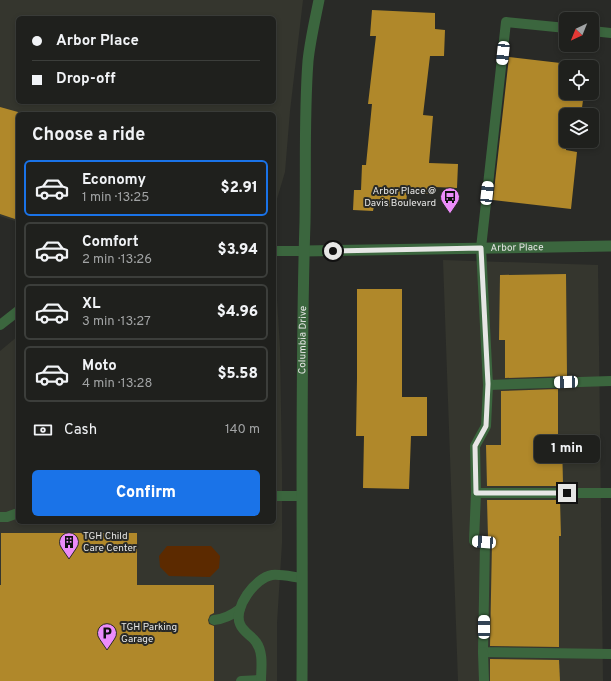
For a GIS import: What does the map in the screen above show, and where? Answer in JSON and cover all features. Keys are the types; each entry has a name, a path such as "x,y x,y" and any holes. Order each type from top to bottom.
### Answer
{"street":[{"name":"Columbia Drive","path":"302,681 303,251 305,212 305,135 308,60 319,0"},
{"name":"Arbor Place","path":"303,251 611,246"}],"lane":[{"path":"484,681 484,542 474,541 476,493 475,446 486,426 488,384 481,248 506,22 559,27"},
{"path":"599,32 611,33"},
{"path":"276,251 303,251"},
{"path":"0,325 16,313"},
{"path":"488,384 611,381"},
{"path":"476,493 611,493"},
{"path":"276,496 302,496"},
{"path":"0,517 7,517 16,514"},
{"path":"241,681 261,681 261,653 256,642 240,625 238,615 247,595 256,584 266,577 273,575 302,578"},
{"path":"214,620 228,617 240,609"},
{"path":"483,652 611,654"}],"shaded area":[{"path":"0,0 303,0 290,111 285,172 276,202 276,112 16,112 16,221 0,216"},
{"path":"443,260 598,265 603,681 458,681"},
{"path":"276,298 280,348 282,469 282,543 277,623 277,681 0,681 0,351 16,338 16,524 276,524"},
{"path":"167,546 211,546 220,556 219,568 210,577 169,576 160,567 159,556"}],"building":[{"path":"372,10 435,13 435,29 445,30 444,56 430,56 423,115 433,116 429,163 458,164 457,188 435,187 434,194 407,193 406,207 374,206 373,211 353,210 354,190 361,190 362,165 366,165 372,104 368,104 376,36 370,36"},
{"path":"509,57 559,63 559,100 583,100 582,108 559,108 559,148 566,148 566,150 577,152 571,209 493,200"},
{"path":"0,107 18,112 16,112 16,219 0,214"},
{"path":"566,274 567,376 505,378 505,340 499,340 500,275"},
{"path":"357,289 402,289 402,397 427,397 427,436 411,436 409,489 363,488 364,436 356,436"},
{"path":"558,389 558,443 562,443 563,483 560,483 560,486 487,486 486,445 501,445 501,391"},
{"path":"487,500 560,500 561,536 559,536 559,647 490,646 492,542 488,537"},
{"name":"TGH Parking Garage","path":"1,533 137,533 137,585 214,585 214,613 210,615 208,620 209,624 214,626 214,681 0,681"},
{"path":"490,659 559,660 560,681 490,681"}],"place":[{"name":"Arbor Place @ Davis Boulevard","path":"450,214"},
{"name":"TGH Child Care Center","path":"69,559"},
{"name":"TGH Parking Garage","path":"107,650"}],"route":[{"path":"333,251 481,248 488,384 486,426 475,446 476,493 567,493"}]}
